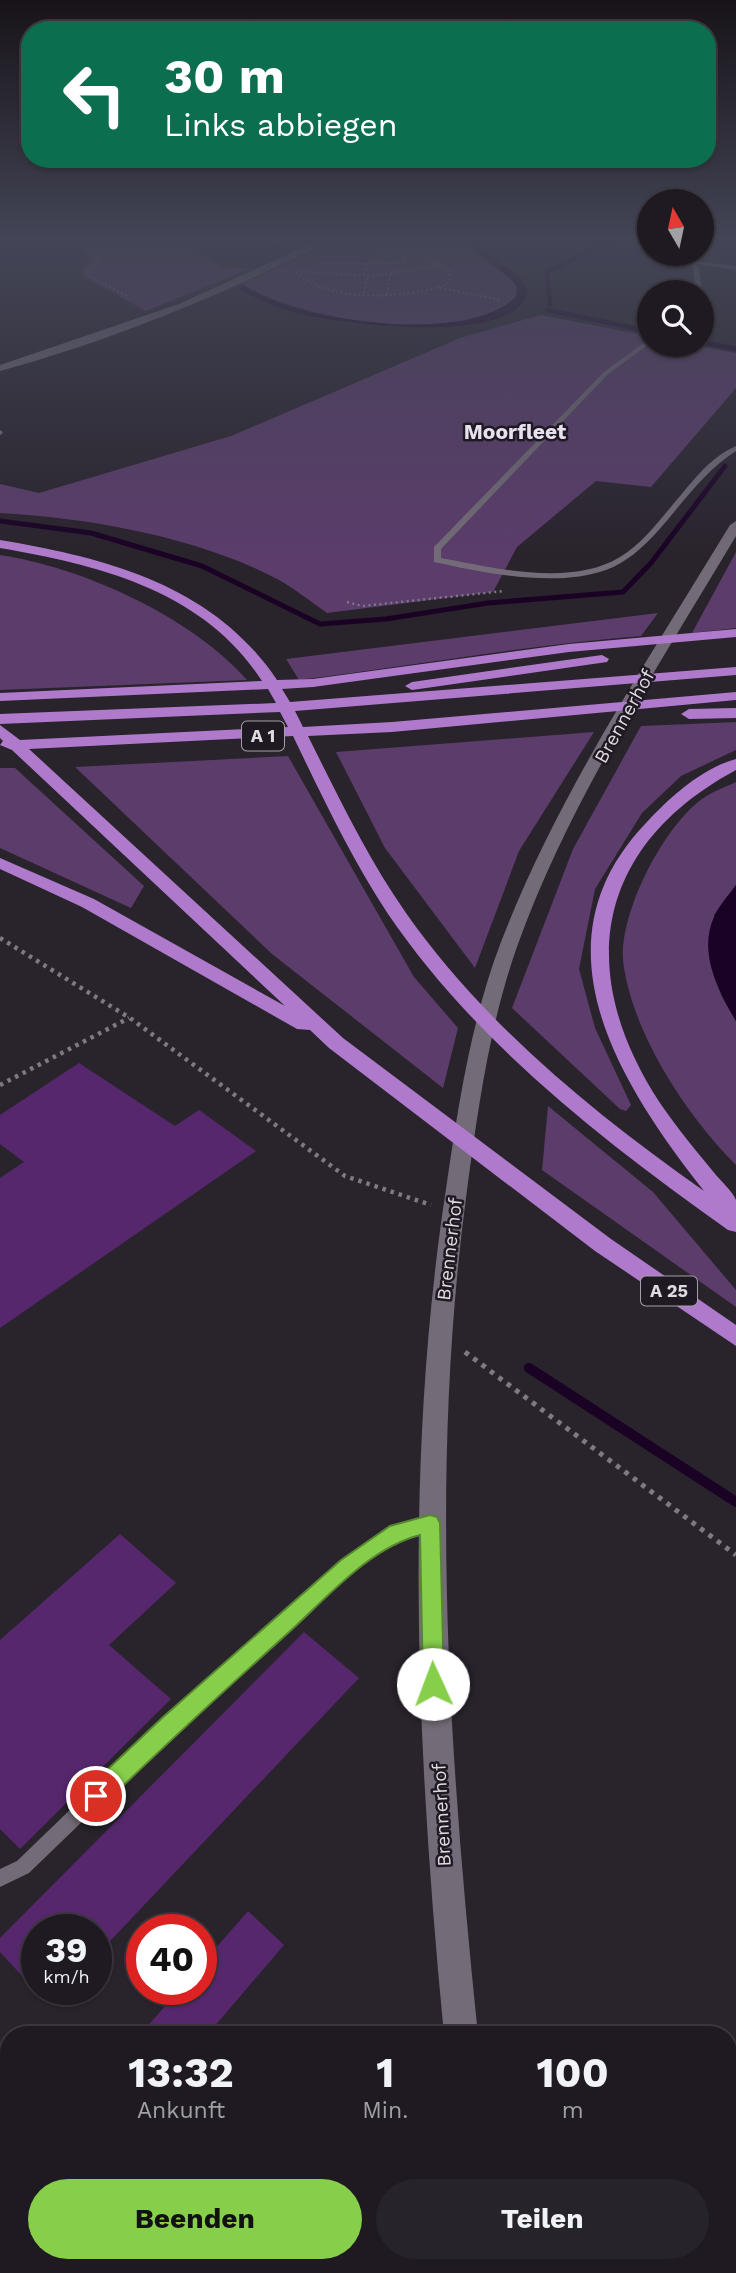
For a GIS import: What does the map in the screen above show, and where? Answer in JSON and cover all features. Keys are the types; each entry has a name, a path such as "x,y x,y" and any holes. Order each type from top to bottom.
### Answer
{"highway":[{"path":"0,544 108,567 181,598 204,611 236,637 267,678 381,888 410,931 454,985 522,1054 633,1149 736,1224"},
{"path":"0,697 313,683 544,651 736,633"},
{"path":"251,710 736,640"},
{"name":"A 1","path":"0,719 251,710 736,671"},
{"name":"A 1","path":"0,746 256,736 526,717 736,696"},
{"path":"526,717 736,713"},
{"path":"0,730 336,1043"},
{"path":"736,764 689,791 636,843 621,867 607,900 599,940 602,985 614,1028 632,1070 659,1115 736,1216"},
{"path":"0,863 137,930 336,1043"},
{"name":"A 25","path":"336,1043 603,1245 736,1337"}],"street":[{"path":"0,368 76,342"},
{"name":"Brennerhof","path":"460,2026 445,1877 434,1697 430,1523 439,1332 452,1211 477,1067 491,1003 508,946 558,836 678,620 736,525"}],"lane":[{"path":"637,350 606,373 437,549 437,559 504,572 592,572 620,561 645,542 713,463 736,448"},
{"path":"0,1878 23,1867 169,1726 348,1566 397,1532 430,1523"}],"path":[{"path":"0,938 130,1018 345,1176 452,1211"},
{"path":"0,1085 130,1018"},
{"path":"439,1332 736,1555"}],"shaded area":[{"path":"450,342 637,342 637,357 714,357 714,349 736,353 736,388 651,487 596,481 517,547 493,592 327,613 279,580 214,552 179,541 106,525 0,513 0,484 39,493 231,436"},
{"path":"736,552 736,628 692,633"},
{"path":"0,555 66,571 134,598 196,635 247,680 0,690"},
{"path":"658,613 641,636 512,650 299,680 286,659"},
{"path":"736,722 736,750 681,776 642,813 595,889 579,969 595,1028 631,1105 626,1111 620,1109 512,1008 573,849 641,726"},
{"path":"594,732 519,851 475,968 385,848 336,752"},
{"path":"288,756 414,977 458,1028 443,1088 272,954 75,767"},
{"path":"0,768 15,768 144,886 131,908 0,848"},
{"path":"736,782 736,885 714,915 721,995 736,1021 736,1165 699,1123 651,1048 630,994 623,948 634,900 672,830 702,799"},
{"path":"736,885 736,1021 712,971 708,944 714,917"},
{"path":"548,1106 653,1192 736,1290 736,1307 542,1170"}],"building":[{"path":"79,1063 175,1126 199,1110 256,1151 0,1328 0,1178 24,1162 0,1144 0,1115"},
{"path":"120,1534 176,1583 109,1645 171,1699 20,1849 0,1829 0,1640"},
{"path":"304,1632 359,1678 136,1914 126,1914 126,1924 112,1939 112,1914 24,1914"},
{"path":"248,1911 284,1945 215,2026 148,2026 166,2005 217,2005 217,1947"},
{"path":"21,1917 21,1975 0,1952 0,1938"}],"waterway":[{"path":"714,344 736,349"},
{"path":"0,521 91,533 202,566 320,624 386,619 488,603 623,592 651,563 725,466"},
{"path":"529,1368 736,1502"}],"district":[{"name":"Moorfleet","path":"515,432"}],"route":[{"path":"96,1796 169,1726 348,1566 397,1532 430,1523 433,1684"}]}
